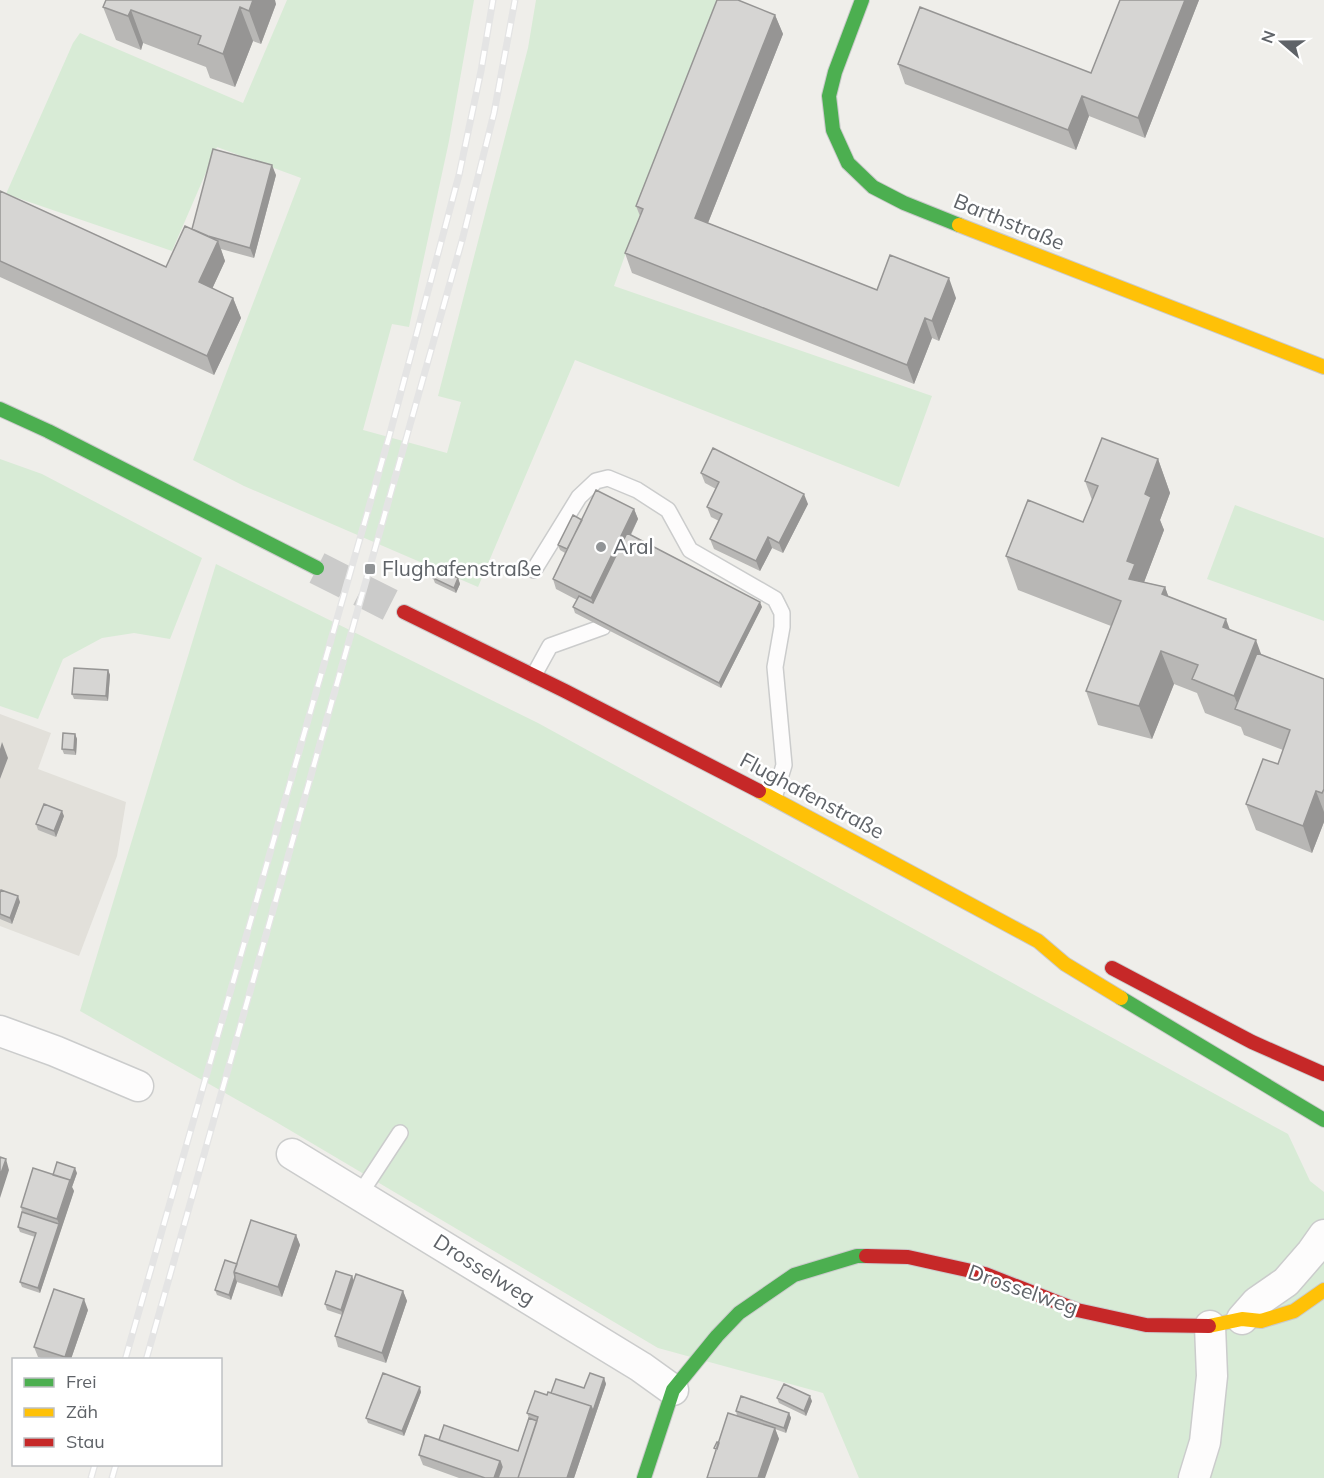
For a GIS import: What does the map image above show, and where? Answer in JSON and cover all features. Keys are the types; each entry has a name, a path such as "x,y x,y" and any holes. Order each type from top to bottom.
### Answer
{"main road":[{"name":"Barthstraße","path":"862,0 835,72 829,96 833,130 848,163 873,187 915,207 1324,367"},
{"path":"0,409 58,436 317,568"},
{"name":"Flughafenstraße","path":"404,612 534,675 774,798 1038,940 1065,964 1324,1120"},
{"name":"Flughafenstraße","path":"1038,940 1061,944"},
{"path":"1104,964 1252,1042 1324,1074"},
{"name":"Drosselweg","path":"644,1478 673,1390 739,1313 794,1275 857,1256 908,1257 986,1274 1077,1310 1146,1325 1210,1326 1242,1319 1261,1321 1294,1311 1324,1290"}],"street":[{"path":"0,1031 138,1086"},
{"name":"Drosselweg","path":"292,1154 641,1366 673,1390"},
{"path":"1242,1319 1257,1302 1286,1282 1324,1234"},
{"path":"1194,1478 1205,1442 1212,1376 1210,1326"}],"lane":[{"path":"534,570 579,497 597,481 608,478 637,490 668,510 690,550 775,599 782,613 775,667 784,765 774,798"},
{"path":"677,563 690,550"},
{"path":"534,675 550,646 603,627"},
{"path":"360,1194 400,1132"}],"shaded area":[{"path":"0,714 51,733 38,769 126,802 117,856 79,956 0,926"}],"green space":[{"path":"287,0 474,0 449,141 409,327 392,324 363,430 447,453 461,402 438,396 528,48 536,0 717,0 614,286 932,396 899,487 575,360 478,587 244,486 193,460 301,178 217,147 172,251 6,194 73,43 80,33 243,103"},
{"path":"0,459 42,474 202,558 170,639 134,633 102,638 63,659 38,719 0,706"},
{"path":"1235,505 1324,538 1324,621 1207,579"},
{"path":"216,564 538,723 1288,1134 1310,1181 1324,1192 1324,1478 859,1478 823,1393 658,1348 271,1119 80,1011"}],"building":[{"path":"106,0 253,0 249,11 240,7 223,54 198,44 201,36 131,10 128,16 103,7"},
{"path":"717,0 738,0 775,15 695,218 877,290 890,255 949,278 932,321 925,318 907,365 625,253 643,209 636,206"},
{"path":"1120,0 1185,0 1138,118 1082,96 1068,130 898,64 920,7 1091,73"},
{"path":"213,149 272,165 250,248 192,229"},
{"path":"0,191 166,267 185,226 218,241 199,282 233,298 207,356 0,261"},
{"path":"1102,438 1158,459 1145,494 1151,497 1127,561 1135,564 1129,579 1165,587 1162,594 1226,619 1223,627 1256,640 1234,696 1192,679 1198,665 1161,651 1139,706 1086,691 1121,601 1006,556 1028,500 1083,522 1098,486 1085,481"},
{"path":"713,448 804,494 779,543 768,537 756,561 710,539 722,514 707,507 719,482 701,473"},
{"name":"Aral","path":"596,490 634,509 591,598 553,579"},
{"path":"573,515 582,520 567,549 558,545"},
{"path":"627,533 760,602 719,683 573,607 579,596 593,603"},
{"path":"438,569 458,578 454,588 433,578"},
{"path":"1257,653 1324,679 1324,789 1322,793 1316,791 1303,826 1246,804 1263,759 1278,764 1290,730 1235,709"},
{"path":"74,668 108,670 106,696 72,694"},
{"path":"63,733 75,734 74,750 62,749"},
{"path":"44,804 62,811 54,831 36,824"},
{"path":"1,890 18,896 10,918 0,914"},
{"path":"0,1157 6,1159 0,1176"},
{"path":"57,1162 75,1168 70,1182 70,1180 53,1175"},
{"path":"33,1168 70,1180 57,1219 21,1207"},
{"path":"22,1212 59,1224 38,1288 20,1282 36,1233 18,1227"},
{"path":"251,1220 296,1235 278,1287 234,1272"},
{"path":"225,1260 237,1264 229,1295 215,1290"},
{"path":"336,1271 352,1276 341,1310 325,1304"},
{"path":"356,1274 403,1291 382,1353 335,1336"},
{"path":"54,1289 84,1299 65,1357 34,1347"},
{"path":"383,1373 420,1387 402,1431 366,1418"},
{"path":"590,1373 604,1378 593,1411 591,1406 551,1393 556,1379 584,1388"},
{"path":"784,1384 810,1396 804,1411 777,1398"},
{"path":"535,1391 547,1395 548,1392 591,1406 567,1478 518,1478 538,1417 527,1413"},
{"path":"741,1396 789,1413 784,1428 736,1411"},
{"path":"728,1413 775,1428 758,1478 707,1478"},
{"path":"529,1418 537,1421 518,1478 498,1478 502,1467 500,1461 439,1440 444,1425 518,1451"},
{"path":"425,1435 500,1461 494,1478 485,1478 419,1455"}],"tunnel":[{"path":"317,568 404,612"}],"railway":[{"path":"126,1358 389,437 459,175 493,0"},
{"path":"147,1358 463,237 494,113 515,0"},
{"path":"91,1478 94,1466"},
{"path":"112,1478 115,1466"}],"traffic: fast":[{"path":"862,0 835,72 829,96 833,130 848,163 873,187 904,203 959,225"},
{"path":"0,409 48,431 317,568"},
{"path":"1121,998 1324,1120"},
{"path":"644,1478 673,1390 739,1313 794,1275 857,1256 866,1256"}],"traffic: slow":[{"path":"959,225 1324,367"},
{"path":"759,791 1038,941 1065,964 1121,998"},
{"path":"1209,1326 1242,1319 1261,1321 1294,1311 1324,1290"}],"traffic: jam":[{"path":"404,612 565,691 759,791"},
{"path":"1112,968 1252,1042 1324,1074"},
{"path":"866,1256 908,1257 985,1274 1077,1310 1146,1325 1209,1326"}],"place":[{"name":"Aral","path":"601,547"},
{"name":"Flughafenstraße","path":"370,569"}]}
